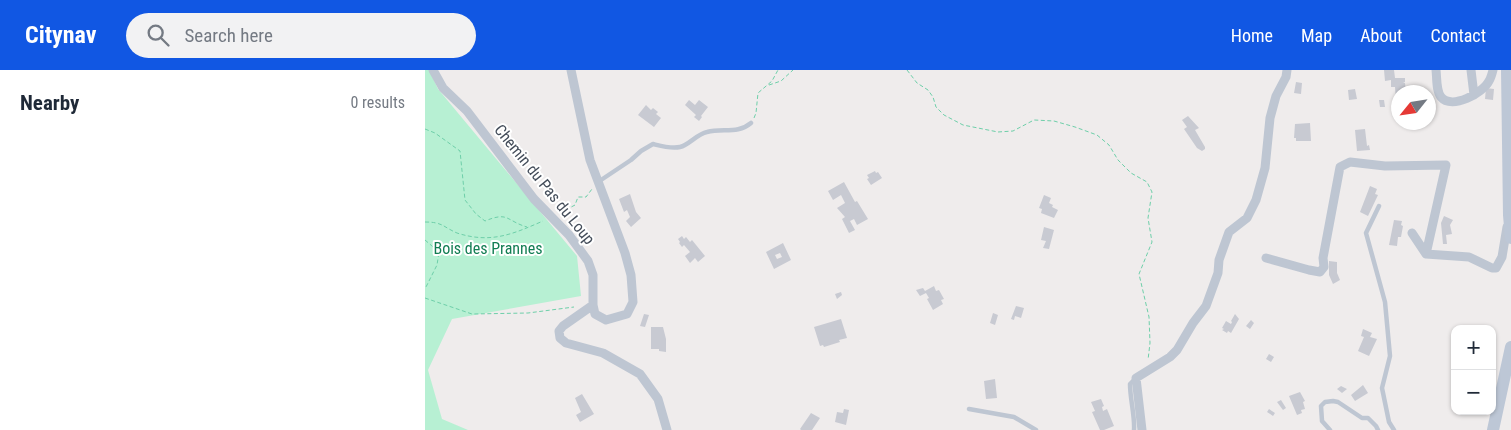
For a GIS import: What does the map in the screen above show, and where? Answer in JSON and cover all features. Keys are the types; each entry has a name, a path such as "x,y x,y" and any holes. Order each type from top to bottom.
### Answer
{"street":[{"name":"Chemin du Pas du Loup","path":"433,70 443,88 467,112 517,178 551,218 569,235 589,261 593,275 593,305 595,314 606,320 627,314 633,302 631,275 625,253 590,160 571,70"},
{"path":"1142,430 1140,376 1170,357 1177,350 1206,306 1218,273 1219,260 1229,232 1247,218 1260,191 1265,168 1270,118 1287,70"},
{"path":"1436,70 1439,93 1443,99 1451,102 1463,100 1482,90 1490,81 1493,70"},
{"path":"1471,70 1474,94"},
{"path":"1507,70 1511,238"},
{"path":"1266,258 1320,272 1324,266 1323,258 1340,167 1350,162 1385,166 1446,165 1426,254"},
{"path":"1426,254 1469,257 1491,268 1496,268 1502,257 1509,215"},
{"path":"1411,233 1426,254"},
{"path":"593,305 563,326 559,331 560,338 565,343 603,353 640,374 658,398 667,430"},
{"path":"1493,430 1511,347"}],"lane":[{"path":"598,182 653,144 680,147 705,132 738,130 745,128 751,122"},
{"path":"1379,206 1366,233 1385,302 1390,356 1382,388 1389,422 1394,430"},
{"path":"1134,430 1135,422 1130,403 1129,384 1140,376"},
{"path":"1330,430 1322,420 1321,406 1325,402 1333,401 1338,402 1362,418 1368,418 1378,430"},
{"path":"969,409 1013,418 1036,430"}],"path":[{"path":"751,122 756,113 758,92 772,81 778,70"},
{"path":"768,85 781,81 793,70"},
{"path":"907,70 917,83 928,90 936,107 944,115 963,125 998,132 1013,131 1034,120 1054,121 1075,127 1097,134 1109,145 1118,160 1131,173 1147,182 1152,192 1148,218 1152,242 1139,274 1149,317 1150,343 1148,362 1140,376"},
{"path":"425,129 435,133 461,152 465,200 476,214 485,221 498,216 507,217 518,224 528,227"},
{"path":"425,222 437,222 456,232 480,239 506,236 551,218 575,205 578,197 586,197 598,182"},
{"path":"425,240 439,252 437,265 425,289"},
{"path":"425,298 472,314 528,313 575,307"}],"green space":[{"name":"Bois des Prannes","path":"425,70 429,70 438,89 577,256 581,296 452,319 428,370 442,419 468,430 425,430"}],"building":[{"path":"1384,70 1394,70 1395,78 1405,78 1403,83 1405,85 1391,85 1391,80 1385,81"},
{"path":"1296,82 1302,83 1301,94 1294,93"},
{"path":"1486,88 1494,89 1493,100 1485,99"},
{"path":"1355,89 1357,99 1349,100 1348,90"},
{"path":"689,100 695,105 699,100 708,107 699,121 694,117 696,115 685,105"},
{"path":"1379,100 1384,100 1385,107 1380,107"},
{"path":"646,105 651,110 653,108 658,112 656,114 661,118 654,127 638,115"},
{"path":"1188,116 1199,128 1195,130 1205,147 1202,151 1197,148 1184,129 1187,127 1182,120"},
{"path":"1310,123 1311,141 1296,141 1296,138 1294,138 1295,124"},
{"path":"1365,129 1367,146 1369,145 1370,150 1357,151 1355,130"},
{"path":"875,171 882,178 871,185 867,175"},
{"path":"844,182 855,202 857,201 868,219 857,225 854,219 850,221 855,230 849,233 842,219 845,217 837,208 845,203 841,195 833,200 828,191"},
{"path":"1370,186 1377,189 1375,194 1378,195 1368,216 1360,212"},
{"path":"630,194 636,212 641,218 631,227 626,221 630,217 627,210 624,212 619,199"},
{"path":"1044,195 1051,198 1049,203 1058,210 1054,218 1041,213 1042,209 1039,208"},
{"path":"1444,216 1453,220 1450,225 1452,234 1446,235 1447,244 1443,244 1441,223"},
{"path":"1394,220 1402,221 1401,225 1403,226 1401,237 1398,237 1397,246 1389,245"},
{"path":"1044,227 1054,230 1049,249 1043,248 1046,241 1041,240"},
{"path":"682,236 684,239 686,237 690,242 692,240 705,256 698,262 695,258 690,263 685,256 690,252 684,245 682,247 679,243 678,239"},
{"path":"783,243 791,260 774,269 766,252","holes":["780,253 782,257 777,259 775,255"]},
{"path":"1329,261 1337,262 1337,273 1340,280 1333,284 1329,275"},
{"path":"934,286 936,291 939,290 944,299 941,300 943,304 933,310 926,293 920,296 916,290 923,288 925,291"},
{"path":"841,292 842,295 837,299 835,294"},
{"path":"1016,306 1024,308 1021,318 1015,316 1014,320 1011,319"},
{"path":"993,313 998,315 995,325 990,323"},
{"path":"644,314 649,315 645,327 640,326"},
{"path":"1235,314 1239,319 1231,333 1222,330 1226,321 1231,324"},
{"path":"841,319 847,338 824,347 823,345 820,346 814,327"},
{"path":"1251,320 1254,323 1250,329 1246,326"},
{"path":"651,327 663,327 666,339 666,352 659,351 659,349 651,349"},
{"path":"1363,329 1372,333 1370,337 1377,339 1369,356 1358,351 1364,337 1361,336"},
{"path":"1269,354 1274,357 1271,362 1266,359"},
{"path":"995,379 997,398 986,399 984,381"},
{"path":"1363,385 1368,393 1355,401 1351,395"},
{"path":"1341,386 1347,389 1342,393 1337,389"},
{"path":"1300,392 1305,401 1303,402 1305,409 1301,410 1302,413 1297,415 1289,396"},
{"path":"582,394 594,414 580,422 576,415 581,412 575,398"},
{"path":"1101,399 1104,406 1102,407 1103,411 1107,409 1114,426 1104,430 1100,430 1092,412 1095,411 1091,402"},
{"path":"1281,400 1286,408 1283,410 1277,402"},
{"path":"844,409 849,410 846,425 835,422 837,412 843,413"},
{"path":"1269,409 1275,413 1273,416 1267,412"},
{"path":"811,413 820,418 812,430 801,430 800,429"}]}
